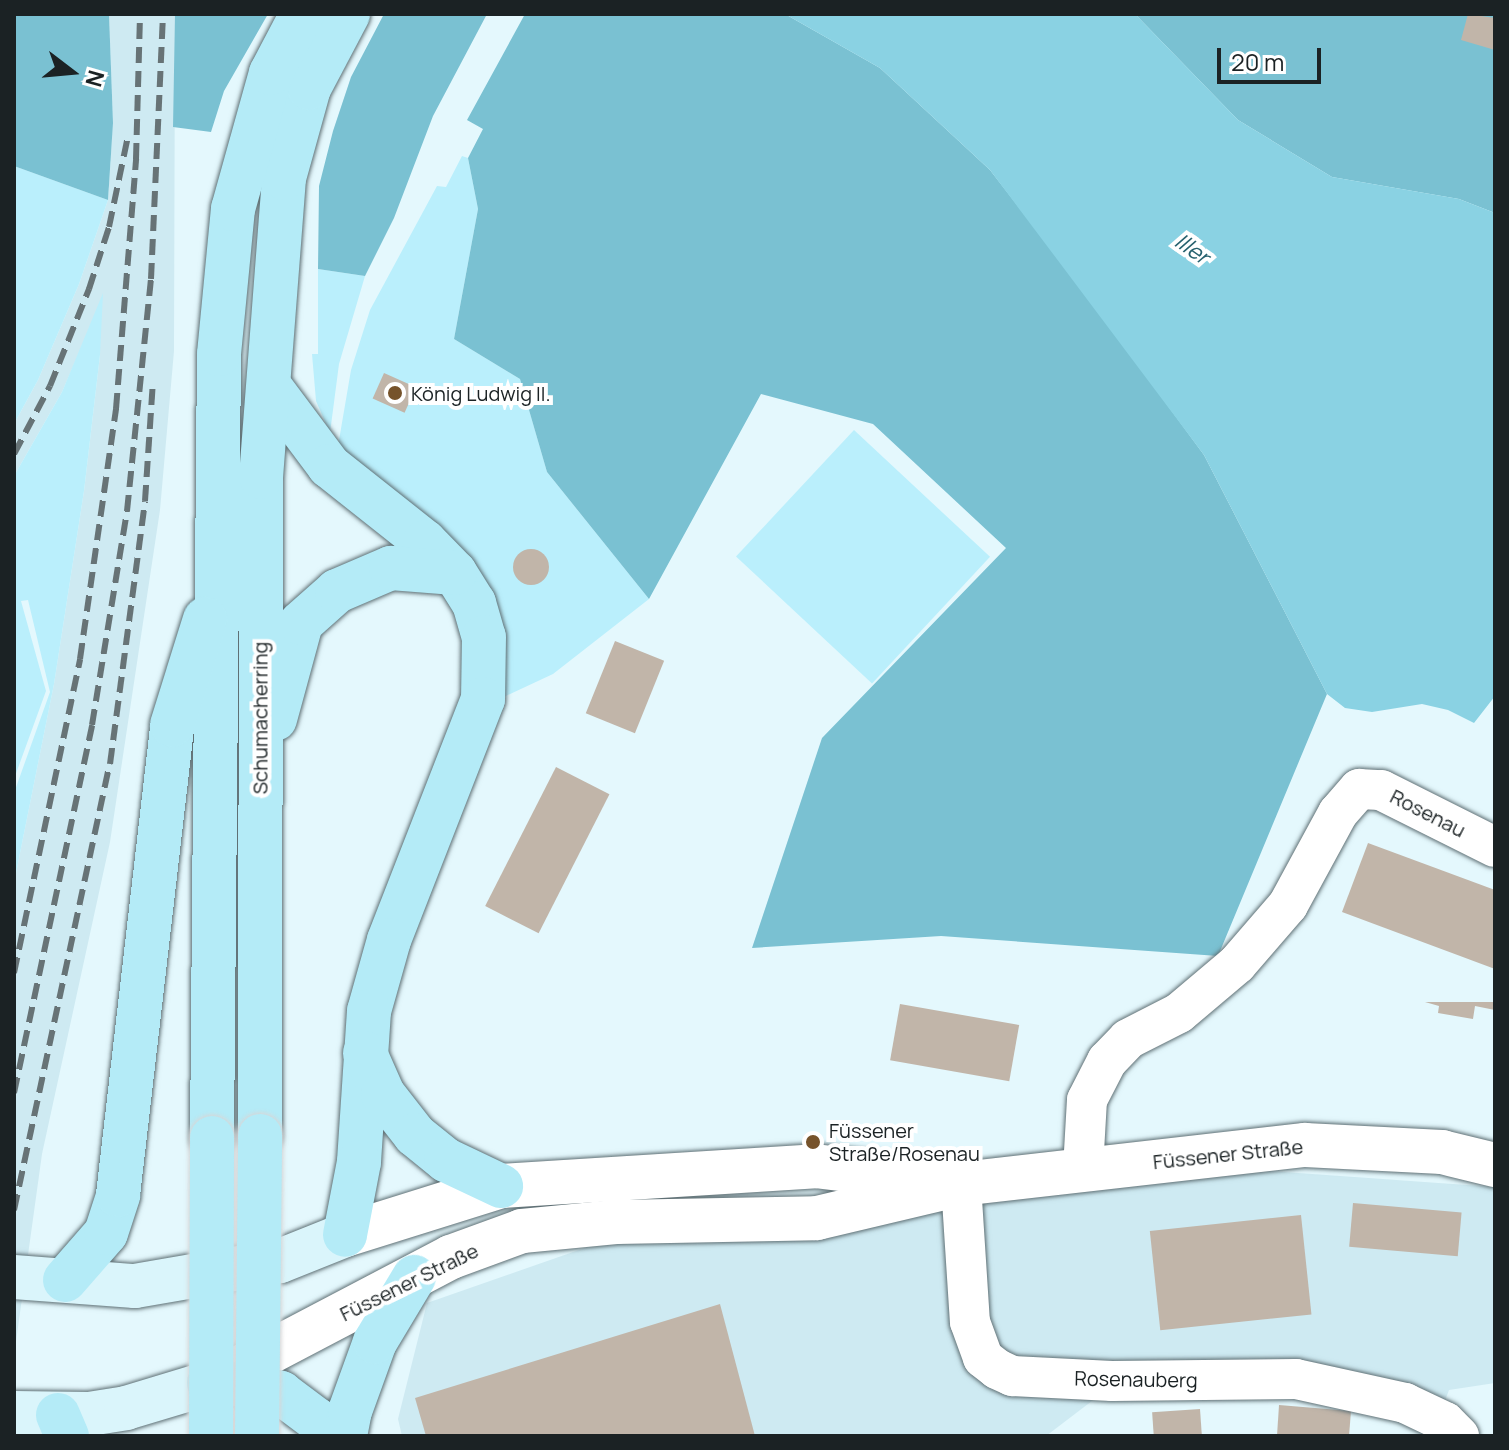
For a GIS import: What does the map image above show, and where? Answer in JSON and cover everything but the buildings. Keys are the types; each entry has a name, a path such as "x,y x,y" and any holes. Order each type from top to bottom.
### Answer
{"main road":[{"path":"211,1436 219,354 233,209 271,73 302,14"},
{"name":"Schumacherring","path":"257,1436 261,477 284,178 309,88 348,14"},
{"path":"270,370 329,466 425,542 455,573 474,603 484,637 483,699 389,940 369,1011 359,1162 345,1235"},
{"path":"259,775 301,623 337,591 391,568 455,573"},
{"path":"65,1280 106,1233 118,1195 172,725 219,578"},
{"path":"364,1051 383,1094 415,1135 446,1160 501,1186"},
{"name":"Füssener Straße","path":"14,1277 135,1286 280,1261 345,1235"},
{"path":"345,1436 350,1411 375,1342 414,1277"},
{"path":"209,1383 250,1385 281,1393 317,1420 327,1436"},
{"name":"Füssener Straße","path":"14,1413 62,1426 209,1383"}],"street":[{"name":"Rosenau","path":"1083,1169 1087,1100 1107,1061 1128,1039 1179,1013 1237,964 1288,905 1338,813 1359,789 1381,790 1495,847"},
{"name":"Füssener Straße","path":"209,1383 451,1257 522,1231 616,1222 817,1218 961,1184 1305,1145 1442,1152 1495,1165"},
{"name":"Füssener Straße","path":"345,1235 501,1186 815,1166 961,1184"},
{"name":"Rosenauberg","path":"961,1184 970,1322 983,1358 997,1369 1012,1376 1112,1381 1296,1379 1405,1403 1445,1422 1459,1436"}],"shaded area":[{"path":"14,14 109,14 113,123 108,200 14,166"},
{"path":"109,14 175,14 174,351 160,510 110,842 42,1154 14,1356 14,883 54,684 84,491 100,355 81,348 62,392 14,476 14,424 38,380 79,284 108,200 113,123"},
{"path":"175,14 268,14 224,91 211,132 173,127"},
{"path":"384,14 487,14 433,116 394,218 365,276 318,269 319,186 333,131 351,77"},
{"path":"525,14 785,14 880,68 990,170 1079,285 1204,455 1327,694 1218,956 941,936 752,948 822,738 1006,548 873,424 761,394 649,599 547,472 520,379 454,339 478,209 468,158 483,129 467,120"},
{"path":"1135,14 1495,14 1495,213 1459,199 1332,177 1238,120"},
{"path":"462,156 468,158 478,209 454,339 520,379 547,472 649,599 553,674 497,700 500,668 337,452 351,370 370,310 437,186 446,187"},
{"path":"14,166 108,200 79,284 38,380 14,424"},
{"path":"318,269 365,276 339,364 330,433 316,401 312,354 318,354"},
{"path":"103,293 100,355 84,491 54,684 14,883 14,793 50,692 28,600 21,601 46,691 14,779 14,476 62,392"},
{"path":"854,430 990,557 872,683 736,557"},
{"path":"1269,1171 1495,1187 1495,1383 1449,1390 1432,1436 1425,1436 1395,1418 1314,1393 1109,1388 1046,1436 402,1436 398,1419 427,1303 616,1237 959,1198"}],"water":[{"name":"Iller","path":"785,14 1135,14 1238,120 1332,177 1459,199 1495,213 1495,696 1474,723 1448,710 1422,704 1372,712 1345,708 1327,694 1204,455 990,170 880,68"}],"railway":[{"path":"14,973 80,659 116,409 136,159 140,14"},
{"path":"14,1093 92,725 127,511 151,279 163,14"},
{"path":"14,454 50,386 89,289 109,227 128,136"},
{"path":"14,1210 110,764 145,501 153,382"}],"place":[{"name":"König Ludwig II.","path":"395,393"},
{"name":"Füssener Straße/Rosenau","path":"813,1142"}]}
